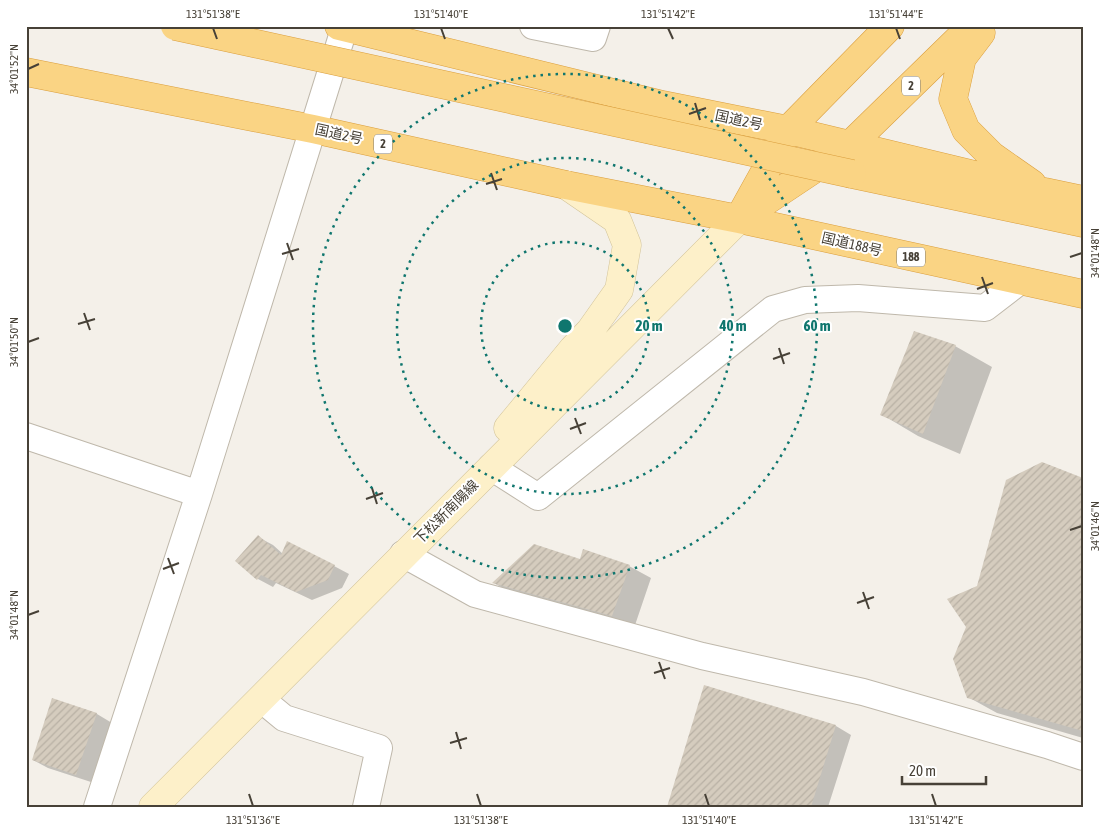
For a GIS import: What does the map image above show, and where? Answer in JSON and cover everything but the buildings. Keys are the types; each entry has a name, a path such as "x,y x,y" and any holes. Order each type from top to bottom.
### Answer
{"highway":[{"name":"国道2号","path":"174,26 1083,223"},
{"path":"738,218 788,130 890,26"},
{"name":"2","path":"738,218 850,145 972,26"},
{"path":"986,26 962,58 953,99 966,130 992,156 1045,192"},
{"name":"国道2号","path":"343,27 663,105 788,130"},
{"name":"国道2号","path":"26,72 313,129 566,185 738,218"},
{"path":"788,130 1083,200"},
{"name":"国道188号","path":"738,218 1083,294"}],"main road":[{"path":"403,554 590,331 619,290 627,245 617,220 566,185"},
{"name":"下松新南陽線","path":"153,807 738,218"}],"street":[{"path":"533,26 593,38 596,26"},
{"path":"97,807 198,494 313,129 343,27"},
{"path":"491,467 538,497 774,309 805,300 858,298 985,308 1020,281"},
{"path":"26,436 198,494"},
{"path":"403,554 474,594 702,656 863,692 1083,757"},
{"path":"261,699 284,718 379,748 366,807"}]}
